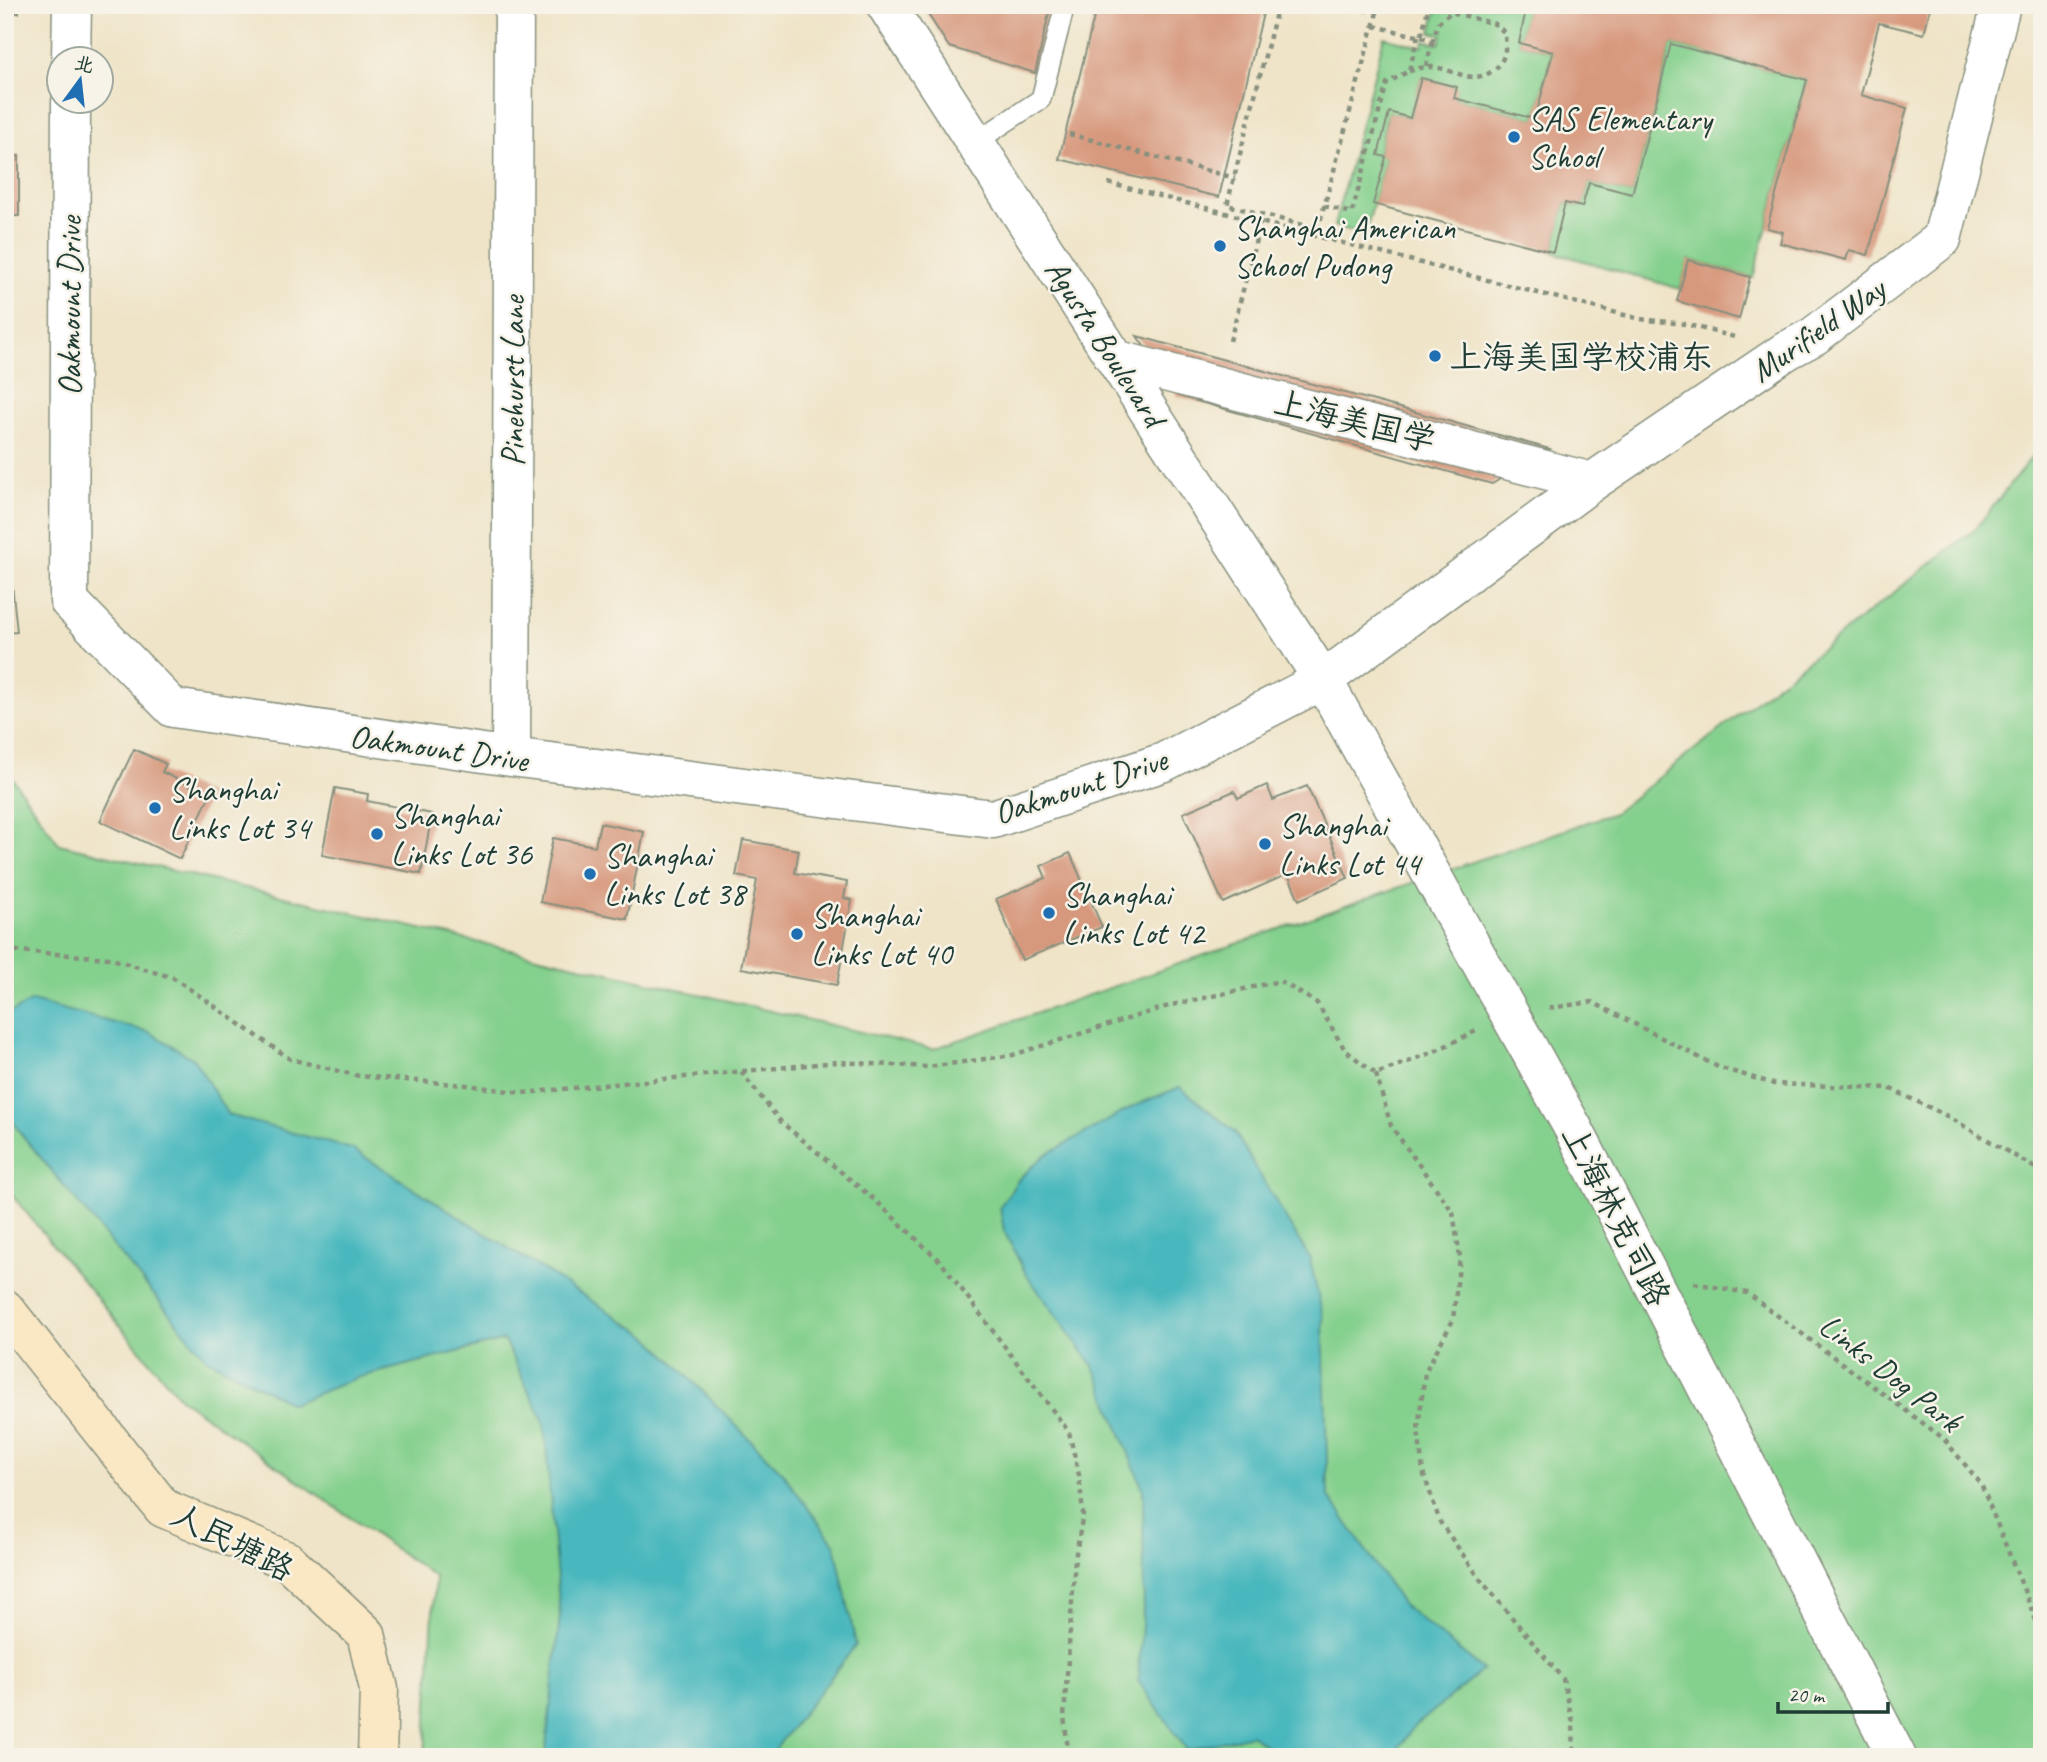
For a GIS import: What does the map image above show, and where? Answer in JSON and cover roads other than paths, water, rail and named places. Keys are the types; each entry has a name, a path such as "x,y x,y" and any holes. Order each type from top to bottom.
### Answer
{"street":[{"path":"71,46 72,5"},
{"name":"Pinehurst Lane","path":"510,757 514,5"},
{"name":"Agusta Boulevard","path":"886,5 1324,680"},
{"name":"Murifield Way","path":"1324,680 1592,482 1786,351 1814,336 1942,239 2001,5"},
{"name":"Oakmount Drive","path":"71,116 69,601 173,708 510,757 993,819 1164,762 1324,680"},
{"name":"上海美国学","path":"1118,360 1592,482"},
{"name":"上海林克司路","path":"1324,680 1511,1014 1897,1757"},
{"name":"人民塘路","path":"5,1309 163,1508 288,1561 366,1634 379,1689 377,1757"}],"lane":[{"path":"974,143 1041,99 1065,5"}],"water":[{"path":"32,1001 149,1032 194,1059 228,1115 352,1149 649,1337 782,1472 835,1545 856,1645 769,1757 545,1757 560,1616 544,1422 504,1340 356,1378 292,1404 206,1358 22,1135 5,1110 5,1016"},
{"path":"1180,1087 1234,1131 1310,1259 1323,1317 1328,1495 1403,1605 1483,1670 1413,1728 1392,1757 1284,1757 1251,1735 1187,1750 1138,1681 1144,1596 1143,1489 1095,1369 1026,1274 1004,1231 1000,1207 1019,1179 1045,1155 1134,1106"}],"place":[{"name":"SAS Elementary School","path":"1514,137"},
{"name":"Shanghai American School Pudong","path":"1220,246"},
{"name":"上海美国学校浦东","path":"1435,356"},
{"name":"Shanghai Links Lot 34","path":"155,808"},
{"name":"Shanghai Links Lot 36","path":"377,834"},
{"name":"Shanghai Links Lot 44","path":"1265,844"},
{"name":"Shanghai Links Lot 38","path":"590,874"},
{"name":"Shanghai Links Lot 42","path":"1049,913"},
{"name":"Shanghai Links Lot 40","path":"797,934"}]}
